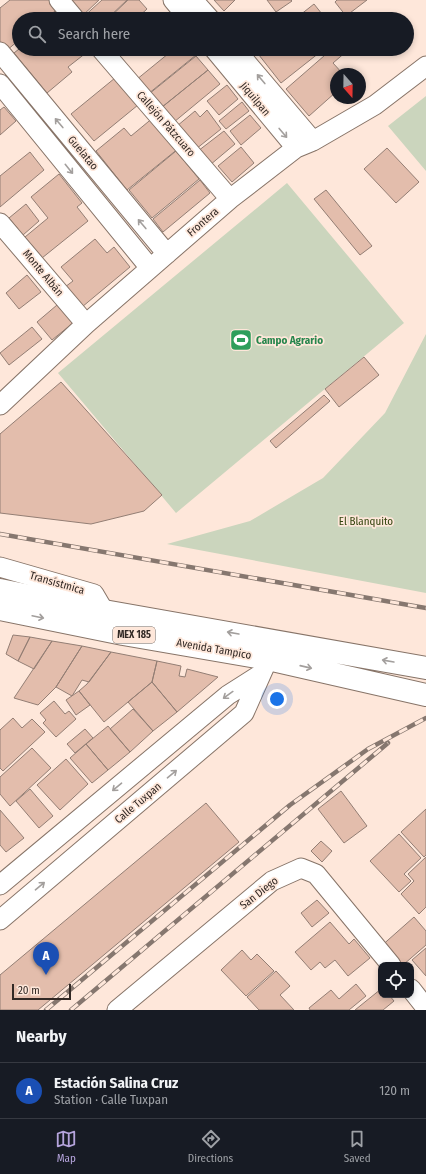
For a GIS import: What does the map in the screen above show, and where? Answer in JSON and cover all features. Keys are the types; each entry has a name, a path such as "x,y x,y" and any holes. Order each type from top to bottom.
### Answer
{"main road":[{"name":"Avenida Tampico","path":"0,590 104,611 267,658 426,695"},
{"name":"Avenida Tampico","path":"0,609 93,628 267,658 426,668"}],"street":[{"path":"59,0 69,12"},
{"path":"173,0 183,12"},
{"path":"193,0 204,12"},
{"name":"Guelatao","path":"0,52 167,254"},
{"name":"Callejón Pátzcuaro","path":"107,56 230,199"},
{"name":"Jiquilpan","path":"221,56 305,145"},
{"name":"Jiquilpan","path":"240,56 305,145"},
{"name":"Frontera","path":"0,405 86,324 230,199 305,145 375,105 426,66"},
{"name":"Guelatao","path":"0,84 150,268"},
{"name":"Monte Albán","path":"0,222 86,324"},
{"name":"Transístmica","path":"0,567 94,594 104,611"},
{"path":"24,899 2,879 228,695 267,658"},
{"name":"Calle Tuxpan","path":"0,920 244,713 267,658"},
{"name":"San Diego","path":"117,1010 272,881 301,868 316,874 389,962"},
{"path":"414,993 426,1008"}],"green space":[{"path":"426,96 426,171 388,126"},
{"name":"Campo Agrario","path":"287,183 404,323 176,513 58,373"},
{"name":"El Blanquito","path":"426,334 426,593 167,544 250,521 323,478 385,413"}],"building":[{"path":"10,0 52,0 59,8 54,12 12,12 12,46 6,51 0,44 0,8"},
{"path":"67,0 99,0 86,12 76,12"},
{"path":"102,0 127,0 114,12 89,12"},
{"path":"128,0 139,0 147,9 144,12 115,12"},
{"path":"214,0 235,0 224,11"},
{"path":"267,0 291,0 292,1 276,12"},
{"path":"337,0 367,0 351,12 343,12 335,2"},
{"path":"314,4 320,12 304,12"},
{"path":"16,56 82,56 68,67 72,72 47,93"},
{"path":"165,56 195,56 148,94 136,80"},
{"path":"196,56 208,70 161,108 149,94"},
{"path":"260,56 315,56 281,83"},
{"path":"324,56 341,56 333,63 338,68 330,68 330,97 309,116 286,89"},
{"path":"208,70 220,84 174,122 162,107"},
{"path":"115,78 138,105 94,141 71,114"},
{"path":"227,85 238,99 219,115 207,101"},
{"path":"242,102 249,111 226,129 219,121"},
{"path":"4,107 16,121 0,135 0,110"},
{"path":"207,110 221,129 196,149 177,126 195,111 200,117"},
{"path":"250,115 261,128 241,145 230,131"},
{"path":"154,117 179,148 127,190 96,151 124,128 131,136"},
{"path":"224,131 235,144 210,165 198,151"},
{"path":"241,147 254,163 232,182 218,166"},
{"path":"387,148 419,182 396,203 364,169"},
{"path":"176,151 199,179 152,218 129,190"},
{"path":"30,152 44,170 0,207 0,176"},
{"path":"59,174 82,203 77,207 88,221 42,258 25,237 48,218 31,197"},
{"path":"200,180 210,193 163,232 153,219"},
{"path":"326,190 372,246 360,255 314,199"},
{"path":"26,204 39,221 23,235 9,218"},
{"path":"95,239 107,253 114,247 130,267 82,307 65,287 73,281 61,267"},
{"path":"27,275 41,292 19,309 6,293"},
{"path":"57,305 73,323 52,340 37,322"},
{"path":"32,327 42,339 9,365 0,353"},
{"path":"364,357 379,375 339,407 325,389"},
{"path":"61,382 162,495 144,511 91,524 0,513 0,434"},
{"path":"324,395 330,401 276,448 270,441"},
{"path":"13,635 30,637 18,661 6,654"},
{"path":"30,637 52,641 34,669 18,661"},
{"path":"52,641 82,646 56,687 38,705 14,698"},
{"path":"82,646 111,652 89,682 82,680 72,696 56,687"},
{"path":"111,652 157,661 152,682 104,722 79,691 87,684"},
{"path":"157,661 181,666 179,676 185,677 187,669 218,677 177,712 152,682"},
{"path":"152,682 177,712 153,731 128,702"},
{"path":"79,691 90,705 76,715 66,700"},
{"path":"54,701 65,714 69,711 76,719 56,737 43,723 46,720 40,713"},
{"path":"133,709 153,731 130,752 110,729"},
{"path":"13,718 22,728 32,719 45,732 3,771 0,768 0,730"},
{"path":"108,726 130,752 108,770 86,744"},
{"path":"85,729 93,738 75,753 67,744"},
{"path":"86,744 108,770 92,783 70,758"},
{"path":"32,748 51,768 10,806 0,794 0,777"},
{"path":"66,759 88,784 60,810 37,785"},
{"path":"30,789 53,816 39,828 16,801"},
{"path":"341,791 367,826 344,843 318,809"},
{"path":"206,803 239,842 38,1010 0,1010 0,975"},
{"path":"426,809 426,855 424,857 401,832"},
{"path":"0,810 24,838 6,852 0,845"},
{"path":"399,834 421,858 404,874 411,881 399,892 370,861"},
{"path":"321,841 332,851 322,862 311,851"},
{"path":"426,857 426,907 419,914 401,894 414,881 408,874"},
{"path":"317,900 329,913 312,927 301,913"},
{"path":"414,917 426,931 426,945 406,962 391,962 379,948"},
{"path":"330,922 349,944 354,939 370,958 348,976 335,960 325,968 320,962 311,970 295,952"},
{"path":"426,948 426,976 414,962 412,960"},
{"path":"242,950 251,960 257,954 274,971 246,996 221,970"},
{"path":"276,971 290,986 280,995 294,1010 259,1010 247,997"},
{"path":"356,984 366,996 349,1010 310,1010 309,1008 331,990 339,999"},
{"path":"378,991 378,998 392,998 394,1001 383,1010 355,1010"}],"railway":[{"path":"0,534 426,608"},
{"path":"46,1010 290,805 368,749 426,718"},
{"path":"71,1010 388,743"}],"place":[{"name":"Campo Agrario","path":"241,340"},
{"name":"Estación Salina Cruz","path":"46,975"}]}
